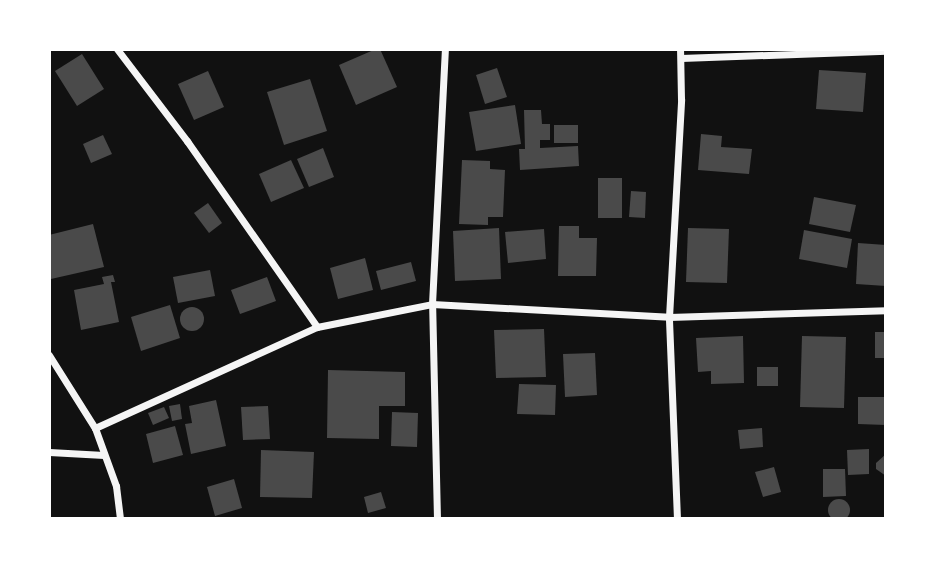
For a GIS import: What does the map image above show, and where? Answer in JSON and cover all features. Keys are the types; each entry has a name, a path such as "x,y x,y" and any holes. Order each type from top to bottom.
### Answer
{"street":[{"path":"117,49 187,141 317,327"},
{"path":"437,519 432,304 445,49"},
{"path":"677,519 669,317 680,49"},
{"path":"681,58 886,51"},
{"path":"95,429 317,327 432,304 669,317 886,310"},
{"path":"49,355 95,429 116,485 120,519"},
{"path":"49,452 104,454"}],"building":[{"path":"380,49 397,87 356,105 339,65"},
{"path":"82,54 104,89 77,106 55,71"},
{"path":"497,68 507,97 485,104 476,75"},
{"path":"819,70 866,73 863,112 816,109"},
{"path":"208,71 224,107 194,120 178,84"},
{"path":"310,79 327,131 284,145 267,92"},
{"path":"515,105 521,144 476,151 469,112"},
{"path":"524,110 541,110 542,124 550,124 550,140 540,140 540,148 578,146 579,166 520,170 519,149 525,149"},
{"path":"554,125 578,125 578,143 554,143"},
{"path":"701,134 722,136 721,147 752,149 749,174 698,170"},
{"path":"103,135 112,154 91,163 83,144"},
{"path":"323,148 334,177 309,187 297,159"},
{"path":"291,160 304,188 271,202 259,174"},
{"path":"462,160 490,161 490,169 505,170 503,217 488,217 488,225 459,224"},
{"path":"598,178 622,178 622,218 598,218"},
{"path":"631,191 646,192 645,218 629,217"},
{"path":"814,197 856,205 850,232 809,224"},
{"path":"208,203 222,223 209,233 194,213"},
{"path":"93,224 104,267 51,279 49,235"},
{"path":"559,226 579,226 579,238 597,238 596,276 558,276"},
{"path":"499,228 501,279 455,281 453,231"},
{"path":"688,228 729,229 727,283 686,282"},
{"path":"544,229 546,259 508,263 505,232"},
{"path":"804,230 852,239 847,268 799,259"},
{"path":"858,243 886,245 886,286 856,284"},
{"path":"365,258 373,290 338,299 330,268"},
{"path":"411,262 416,281 381,290 376,271"},
{"path":"210,270 215,296 178,303 173,277"},
{"path":"113,275 115,282 111,282 119,322 81,330 74,290 104,284 102,277"},
{"path":"267,277 276,301 240,314 231,290"},
{"path":"170,305 180,338 141,351 131,317"},
{"path":"192,307 201,310 204,319 201,328 192,331 183,328 180,319 183,310"},
{"path":"544,329 546,377 496,378 494,330"},
{"path":"875,332 886,332 886,358 875,358"},
{"path":"743,336 744,383 711,384 711,371 698,372 696,338"},
{"path":"802,336 846,337 844,408 800,407"},
{"path":"595,353 597,395 565,397 563,354"},
{"path":"757,367 778,367 778,386 757,386"},
{"path":"328,370 405,372 405,406 379,406 379,439 327,438"},
{"path":"519,384 556,385 555,415 517,414"},
{"path":"858,397 886,397 886,425 858,424"},
{"path":"216,400 226,446 191,454 185,424 192,423 189,406"},
{"path":"180,404 182,419 172,421 169,406"},
{"path":"268,406 270,439 243,440 241,407"},
{"path":"164,407 169,418 153,425 148,413"},
{"path":"392,412 418,413 417,447 391,446"},
{"path":"175,426 183,455 153,463 146,434"},
{"path":"762,428 763,447 740,449 738,430"},
{"path":"869,449 869,474 848,475 847,450"},
{"path":"261,450 314,452 312,498 260,497"},
{"path":"886,454 886,476 876,469 876,463"},
{"path":"774,467 781,492 763,497 755,472"},
{"path":"823,469 845,469 846,496 823,497"},
{"path":"234,479 242,508 215,516 207,487"},
{"path":"381,492 386,508 368,513 364,497"},
{"path":"839,499 847,502 850,510 847,518 839,521 831,518 828,510 831,502"}]}
